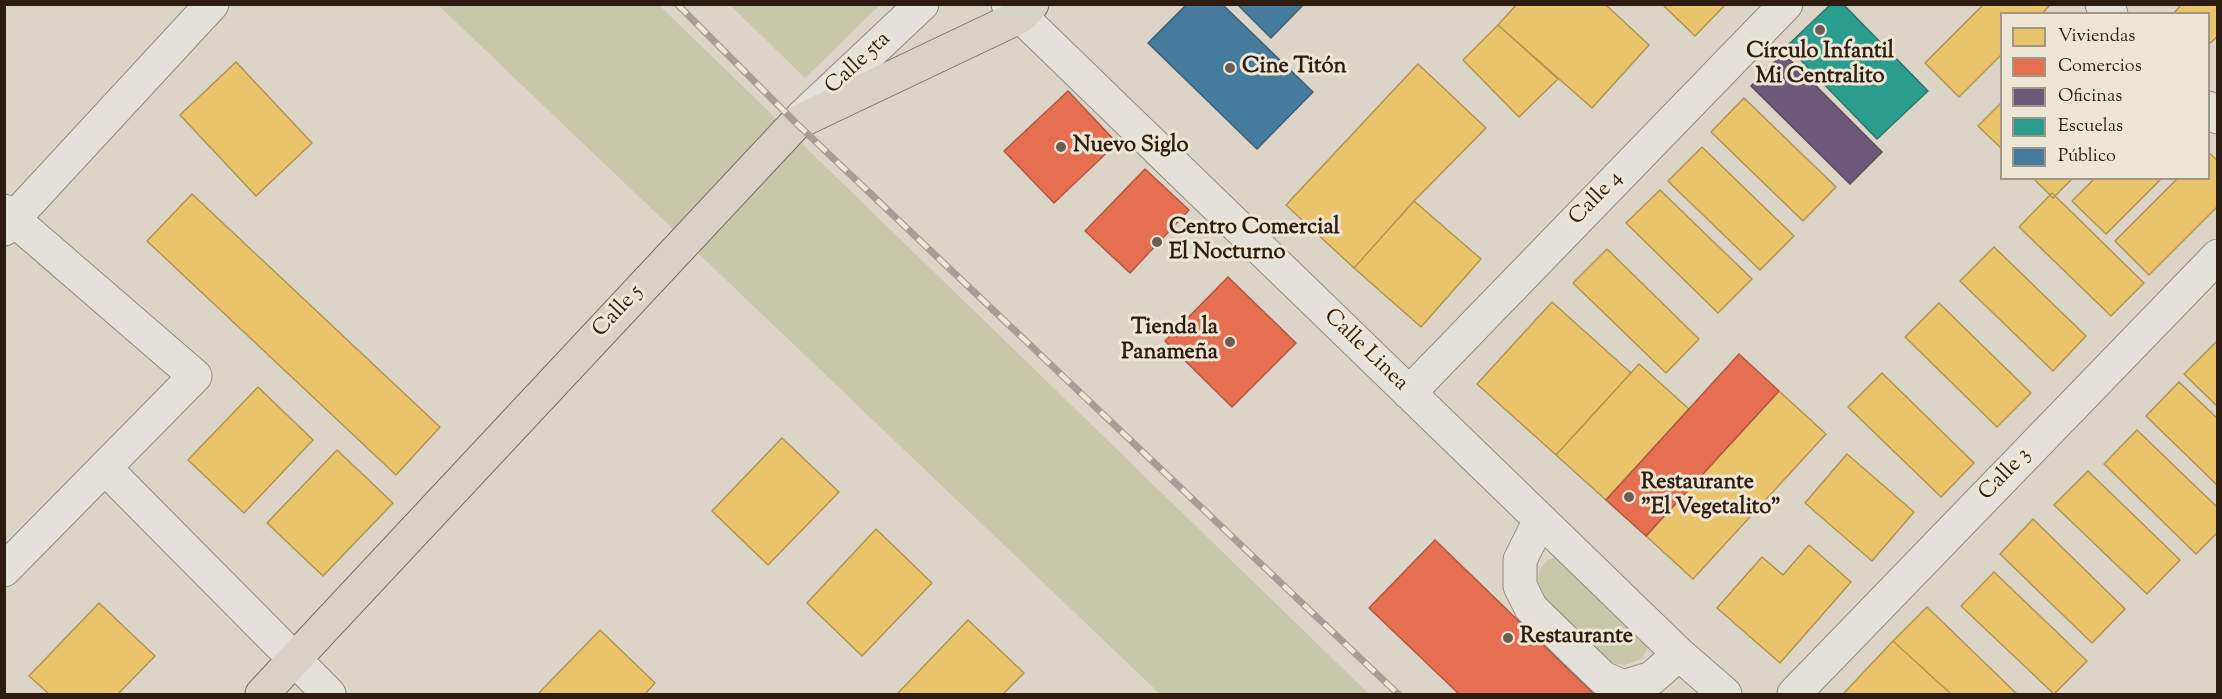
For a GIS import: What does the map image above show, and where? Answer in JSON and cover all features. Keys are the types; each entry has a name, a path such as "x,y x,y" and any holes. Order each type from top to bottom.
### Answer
{"main road":[{"name":"Calle 5","path":"262,694 796,123 1020,9"}],"street":[{"path":"4,570 195,376 8,220 213,4"},
{"name":"Calle 5ta","path":"796,123 922,4"},
{"name":"Calle 4","path":"1409,393 1786,4"},
{"name":"Calle Linea","path":"1020,9 1409,393 1679,654 1725,694"},
{"name":"Calle 3","path":"1794,694 2217,256"},
{"path":"105,468 328,694"},
{"path":"1540,520 1520,560 1520,586 1531,608 1603,678 1624,687 1652,678 1679,654"}],"green space":[{"path":"438,5 659,5 1369,694 1160,694"},
{"path":"730,5 880,5 805,78"},
{"path":"1561,556 1644,632 1647,650 1641,659 1625,665 1608,662 1541,595 1538,583 1539,570 1549,559"}],"building: Viviendas":[{"path":"1517,4 1605,4 1649,45 1592,108 1498,25"},
{"path":"1662,4 1726,4 1695,36"},
{"path":"1984,4 2050,5 2044,12 2000,12 2000,56 1959,97 1925,63"},
{"path":"2182,4 2218,4 2218,36 2210,43 2210,12 2175,12"},
{"path":"1498,25 1558,79 1519,117 1463,60"},
{"path":"236,62 312,143 256,196 180,115"},
{"path":"1418,64 1486,128 1414,201 1354,268 1286,205"},
{"path":"1744,98 1836,187 1803,221 1711,132"},
{"path":"2000,104 2000,147 1978,126"},
{"path":"1702,147 1794,236 1760,270 1668,181"},
{"path":"2210,154 2218,161 2218,206 2149,275 2115,241 2176,180 2210,180"},
{"path":"2035,180 2071,180 2053,198"},
{"path":"2093,180 2160,180 2106,234 2072,201"},
{"path":"1660,190 1752,279 1718,313 1626,223"},
{"path":"2052,193 2144,283 2111,316 2019,227"},
{"path":"192,194 440,427 396,475 147,241"},
{"path":"1414,201 1481,259 1421,327 1354,268"},
{"path":"1994,247 2086,336 2053,371 1960,281"},
{"path":"1607,249 1699,339 1666,373 1573,283"},
{"path":"1552,302 1631,373 1556,455 1477,384"},
{"path":"1939,303 2031,393 1997,427 1905,337"},
{"path":"2218,340 2218,407 2184,374"},
{"path":"1639,364 1689,409 1606,500 1556,455"},
{"path":"1882,373 1974,463 1941,497 1848,407"},
{"path":"2179,382 2218,419 2218,486 2146,416"},
{"path":"258,387 313,440 244,513 188,460"},
{"path":"1779,391 1826,434 1693,579 1646,536"},
{"path":"2137,430 2218,508 2218,532 2196,554 2104,464"},
{"path":"782,438 839,492 768,565 712,511"},
{"path":"337,450 393,503 323,576 267,523"},
{"path":"1847,454 1914,512 1872,561 1805,503"},
{"path":"2088,471 2180,560 2147,594 2054,505"},
{"path":"2033,519 2125,609 2092,643 2000,554"},
{"path":"876,529 932,583 862,656 807,603"},
{"path":"1809,545 1851,582 1780,663 1717,608 1762,557 1783,575"},
{"path":"1994,572 2087,661 2054,694 1961,606"},
{"path":"99,603 155,656 118,694 49,694 29,676"},
{"path":"1927,607 2017,694 1951,694 1893,641"},
{"path":"968,620 1024,673 1003,694 898,693"},
{"path":"600,630 655,683 645,694 538,694"},
{"path":"1893,641 1951,694 1843,694"}],"building: Comercios":[{"name":"Nuevo Siglo","path":"1068,91 1117,143 1054,203 1004,151"},
{"path":"1145,169 1189,210 1130,273 1085,231"},
{"name":"Tienda la Panameña","path":"1228,277 1296,343 1232,407 1165,341"},
{"path":"1739,354 1779,391 1646,536 1606,500"},
{"path":"1435,540 1594,694 1459,694 1369,608"}],"building: Oficinas":[{"path":"1783,53 1882,152 1850,184 1751,86"}],"building: Escuelas":[{"path":"1831,4 1843,4 1928,91 1877,139 1787,46"}],"building: Público":[{"name":"Cine Titón","path":"1187,4 1222,4 1313,92 1257,149 1148,43"},
{"path":"1237,4 1304,4 1271,38"}],"railway":[{"path":"677,4 796,123 1398,694"}],"place":[{"name":"Círculo Infantil Mi Centralito","path":"1820,30"},
{"name":"Cine Titón","path":"1230,68"},
{"name":"Nuevo Siglo","path":"1061,147"},
{"name":"Centro Comercial El Nocturno","path":"1157,242"},
{"name":"Tienda la Panameña","path":"1230,342"},
{"name":"Restaurante \"El Vegetalito\"","path":"1629,497"},
{"name":"Restaurante","path":"1508,638"}]}
